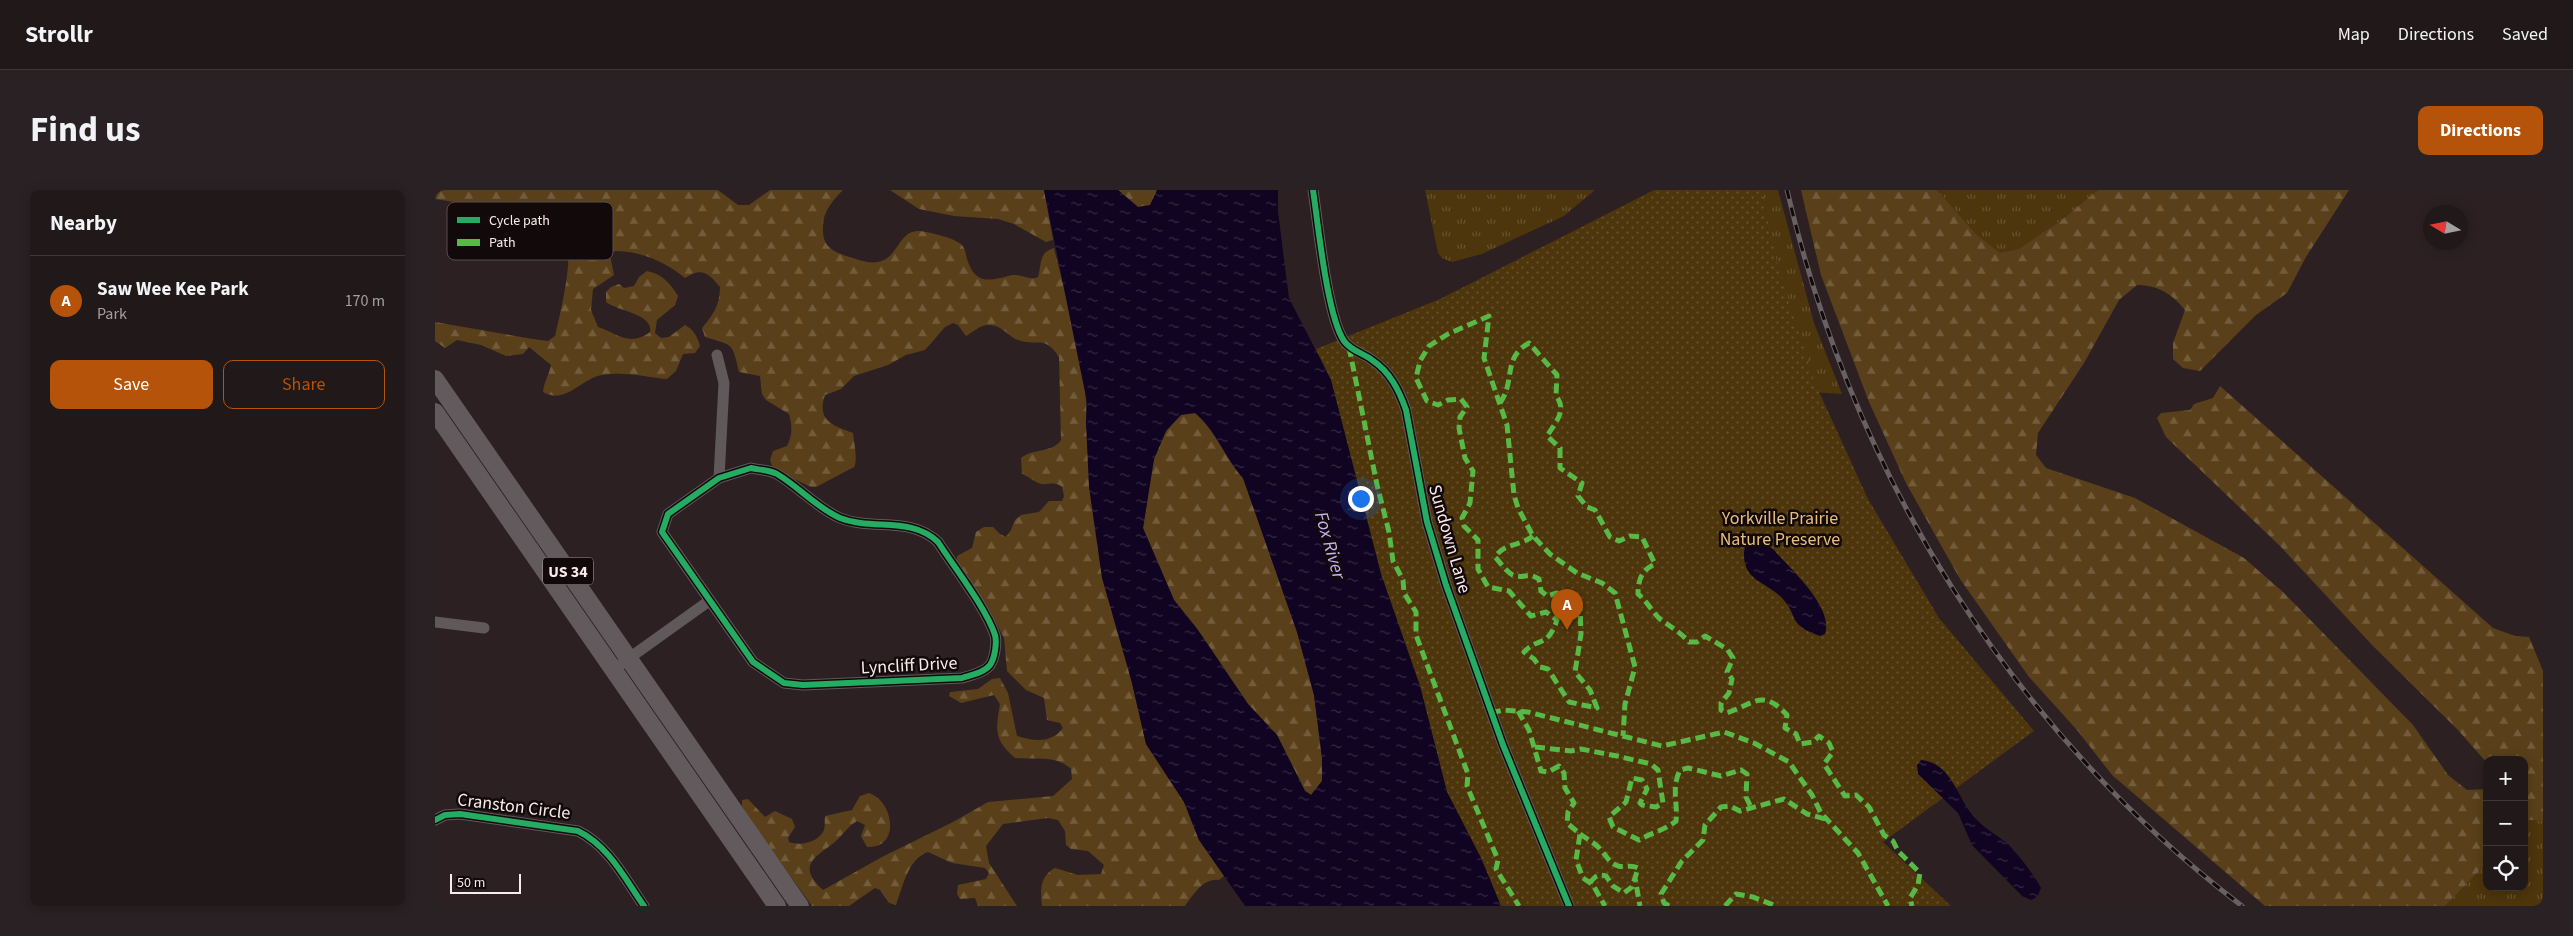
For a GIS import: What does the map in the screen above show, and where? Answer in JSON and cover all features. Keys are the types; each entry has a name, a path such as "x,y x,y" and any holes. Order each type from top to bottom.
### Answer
{"main road":[{"name":"US 34","path":"435,379 621,664 679,764 777,906"},
{"name":"US 34","path":"435,412 621,664 700,764 800,906"}],"street":[{"name":"Sundown Lane","path":"1313,190 1323,255 1339,330 1349,347 1372,360 1383,369 1401,396 1406,410 1427,522 1446,585 1503,745 1569,906"},
{"path":"717,355 724,383 719,478"},
{"name":"Lyncliff Drive","path":"751,468 776,473 839,517 862,524 905,526 928,532 938,542 988,620 995,636 995,652 990,665 979,673 962,678 803,685 784,683 753,662 709,602 662,532 668,514 719,478 751,468"},
{"path":"621,664 709,602"},
{"path":"435,622 484,628"},
{"name":"Cranston Circle","path":"435,820 445,815 468,814 578,831 593,839 607,853 644,906"}],"green space":[{"path":"435,190 718,190 738,205 749,205 770,190 843,190 825,214 823,234 825,241 831,249 853,258 870,262 881,261 896,249 907,235 915,231 926,232 950,238 962,245 971,268 980,278 991,280 1016,275 1035,278 1038,277 1043,256 1054,248 1081,358 1086,402 1086,423 1132,683 1146,744 1184,802 1199,840 1224,876 1219,880 1213,880 1204,884 1195,892 1185,906 1042,906 1042,884 1050,871 1055,868 1078,875 1101,874 1104,865 1088,851 1071,849 1066,845 1065,831 1058,820 1048,818 1003,824 986,846 989,863 1017,906 978,906 975,898 960,899 957,894 958,885 986,879 989,873 985,868 952,863 928,852 921,856 911,867 896,905 889,903 880,890 875,888 849,906 812,906 747,816 742,806 742,800 748,799 765,817 775,811 792,819 795,827 788,838 789,842 798,844 808,843 820,836 824,828 825,816 852,810 860,796 869,793 884,805 890,824 889,833 885,841 878,846 867,847 861,836 865,825 857,821 813,860 810,866 810,873 814,881 823,890 988,802 1053,796 1072,779 1071,769 1065,764 1052,759 1015,758 1008,751 998,733 1000,704 994,695 961,703 949,696 950,692 978,689 992,679 1000,678 1008,693 1017,736 1035,740 1047,739 1053,737 1063,728 1060,723 1047,720 1044,698 1026,690 1007,671 1004,638 993,617 957,561 957,556 972,548 976,532 984,527 993,527 1006,537 1015,520 1021,515 1039,512 1049,501 1062,501 1064,496 1062,487 1054,484 1041,484 1022,474 1021,458 1031,453 1054,447 1061,440 1059,357 1045,343 1018,340 997,326 987,325 966,336 958,325 953,323 945,327 925,350 906,355 888,365 854,376 841,389 825,395 823,411 825,417 833,425 853,433 856,460 854,467 816,487 811,487 773,469 770,460 773,451 787,446 789,442 791,422 789,414 766,400 762,394 760,376 739,372 733,350 727,344 705,337 702,328 715,309 719,299 720,287 712,278 704,273 696,273 685,278 670,267 652,258 634,253 615,251 613,253 613,202 454,202 435,199"},
{"path":"890,190 1044,190 1053,240 1046,242 1014,224 998,219 954,216 919,209"},
{"path":"1118,190 1157,190 1150,206 1138,207"},
{"path":"1425,190 1595,190 1564,216 1482,254 1452,262 1442,258 1438,253"},
{"name":"Yorkville Prairie Nature Preserve","path":"1654,190 1761,190 1777,262 1815,383 1868,499 1939,618 2034,731 1883,842 1951,906 1501,906 1481,858 1447,792 1420,686 1381,574 1331,380 1316,349 1440,299"},
{"path":"1691,190 1778,190 1814,323 1842,394 1810,392"},
{"path":"1801,190 1937,190 1978,236 2000,253 2019,249 2059,222 2098,190 2349,190 2306,257 2287,293 2256,315 2200,371 2183,368 2173,359 2173,343 2185,310 2175,299 2158,289 2137,285 2119,300 2084,363 2038,433 2036,455 2046,468 2135,498 2244,558 2283,592 2413,725 2448,775 2467,790 2483,789 2483,867 2445,906 2265,906 2112,775 2077,730 2029,677 1960,579 1906,483 1869,402 1821,275"},
{"path":"1937,190 2098,190 2059,222 2019,250 1999,254 1978,236"},
{"path":"611,260 614,275 593,289 591,310 598,327 630,339 636,339 650,332 650,326 641,317 606,302 606,292 611,287 619,284 624,288 634,286 639,277 647,271 665,280 678,296 675,305 657,320 655,333 661,338 669,337 685,325 695,334 700,346 695,353 683,354 676,371 667,379 627,374 602,375 594,377 566,393 551,395 543,392 551,365 529,347 523,354 506,356 481,345 457,340 445,348 435,341 435,322 548,341 555,336 561,312 568,261"},
{"path":"2220,386 2493,628 2515,636 2529,637 2543,671 2543,821 2528,821 2528,756 2483,756 2483,758 2458,730 2373,646 2281,547 2166,437 2157,418 2161,413 2190,410 2194,404 2213,398"},
{"path":"1195,413 1215,436 1243,478 1297,632 1314,695 1322,758 1322,781 1311,795 1305,791 1277,735 1248,704 1198,630 1174,600 1143,528 1154,459 1166,431 1181,414"},
{"path":"2528,821 2543,821 2543,906 2445,906 2483,867 2483,891 2528,891"}],"water":[{"name":"Fox River","path":"1044,190 1118,190 1138,207 1150,205 1157,190 1278,190 1278,211 1289,298 1331,380 1381,574 1420,686 1447,792 1481,858 1501,906 1245,906 1199,840 1184,802 1146,744 1132,683 1102,578 1089,487 1087,402","holes":["1195,413 1243,478 1297,632 1314,695 1322,758 1322,781 1311,795 1305,791 1277,735 1248,704 1198,630 1174,600 1143,528 1154,459 1166,431 1181,415"]},
{"path":"1750,541 1767,545 1773,549 1809,589 1823,612 1826,623 1825,634 1820,636 1802,627 1794,619 1790,609 1780,596 1751,575 1745,563 1744,555 1745,547"},
{"path":"1921,760 1932,763 1940,768 1947,775 1976,819 2009,845 2018,855 2031,871 2041,888 2037,897 2031,900 2022,896 1972,845 1958,813 1918,774 1917,765"}],"railway":[{"path":"1787,190 1816,295 1853,396 1899,494 1952,588 2013,676 2082,759 2159,836 2242,906"}],"marked path":[{"path":"1533,536 1523,542 1503,549 1495,557 1513,575 1532,576 1539,579 1541,591 1547,596 1557,593 1569,603 1580,605 1581,634 1575,672 1590,690 1597,708 1569,702 1548,669 1540,667 1534,659 1524,652 1534,644 1546,639 1557,620 1546,612 1531,616 1509,591 1488,587 1478,569 1478,540 1464,526 1462,518 1470,503 1473,471 1465,458 1459,428 1460,417 1467,407 1461,399 1448,400 1438,405 1427,401 1416,378 1420,361 1429,346 1448,334 1489,316 1484,358 1507,425 1514,495 1518,508 1533,536 1550,554 1577,573 1602,583 1615,593 1635,667 1625,704 1623,736"},
{"path":"1500,403 1505,394 1515,355 1529,343 1557,375 1556,396 1561,406 1561,411 1547,436 1560,448 1560,468 1582,483 1578,496 1587,507 1595,510 1610,537 1619,541 1630,536 1642,537 1655,564 1646,569 1641,576 1638,594 1660,619 1679,632 1689,642 1697,642 1705,636 1727,649 1733,658 1727,672 1732,679 1729,693 1721,703 1721,710 1726,713 1764,700 1778,707 1787,715 1785,728 1796,734 1800,744 1813,742 1819,736 1829,743 1833,752 1824,764 1845,796 1856,795 1869,807 1884,835 1893,841 1898,851 1920,873 1918,885 1910,898 1912,906"},
{"path":"1349,347 1377,485 1389,532 1393,561 1403,580 1404,593 1416,612 1416,635 1468,774 1467,786 1498,860 1496,869 1519,906"},
{"path":"1491,713 1503,710 1528,712 1662,746 1724,732 1754,743 1789,762 1812,795 1821,813 1858,853 1888,906"},
{"path":"1518,711 1529,730 1541,771 1548,772 1559,766 1564,773 1565,788 1574,803 1568,812 1567,823 1580,834 1576,860 1583,878 1593,885 1605,906"},
{"path":"1535,747 1571,751 1581,749 1651,764 1658,770 1663,803 1656,807 1642,805 1640,803 1647,789 1642,780 1632,778 1626,802 1609,817 1613,827 1639,840 1676,821 1675,789 1680,770 1688,768 1721,776 1741,770 1747,774 1746,797 1751,807"},
{"path":"1669,906 1664,903 1661,894 1682,861 1703,840 1705,825 1721,807 1730,806 1740,811 1784,799 1807,814 1829,820"},
{"path":"1580,834 1596,845 1615,865 1638,868 1635,878 1640,906"},
{"path":"1590,883 1597,876 1606,876 1613,886 1624,893 1632,887 1635,878"},
{"path":"1725,906 1736,894 1753,897 1776,906"}],"cycle path":[{"path":"1313,190 1328,291 1338,329 1347,344 1384,370 1397,389 1406,410 1427,522 1446,585 1503,745 1569,906"},
{"path":"751,468 777,474 824,509 840,518 865,524 904,526 927,534 938,542 991,624 996,642 990,665 981,672 962,678 803,685 784,683 753,662 662,532 668,514 719,478 751,468"},
{"path":"435,820 445,815 460,814 578,831 589,837 607,854 644,906"}],"place":[{"name":"Saw Wee Kee Park","path":"1567,630"}]}
